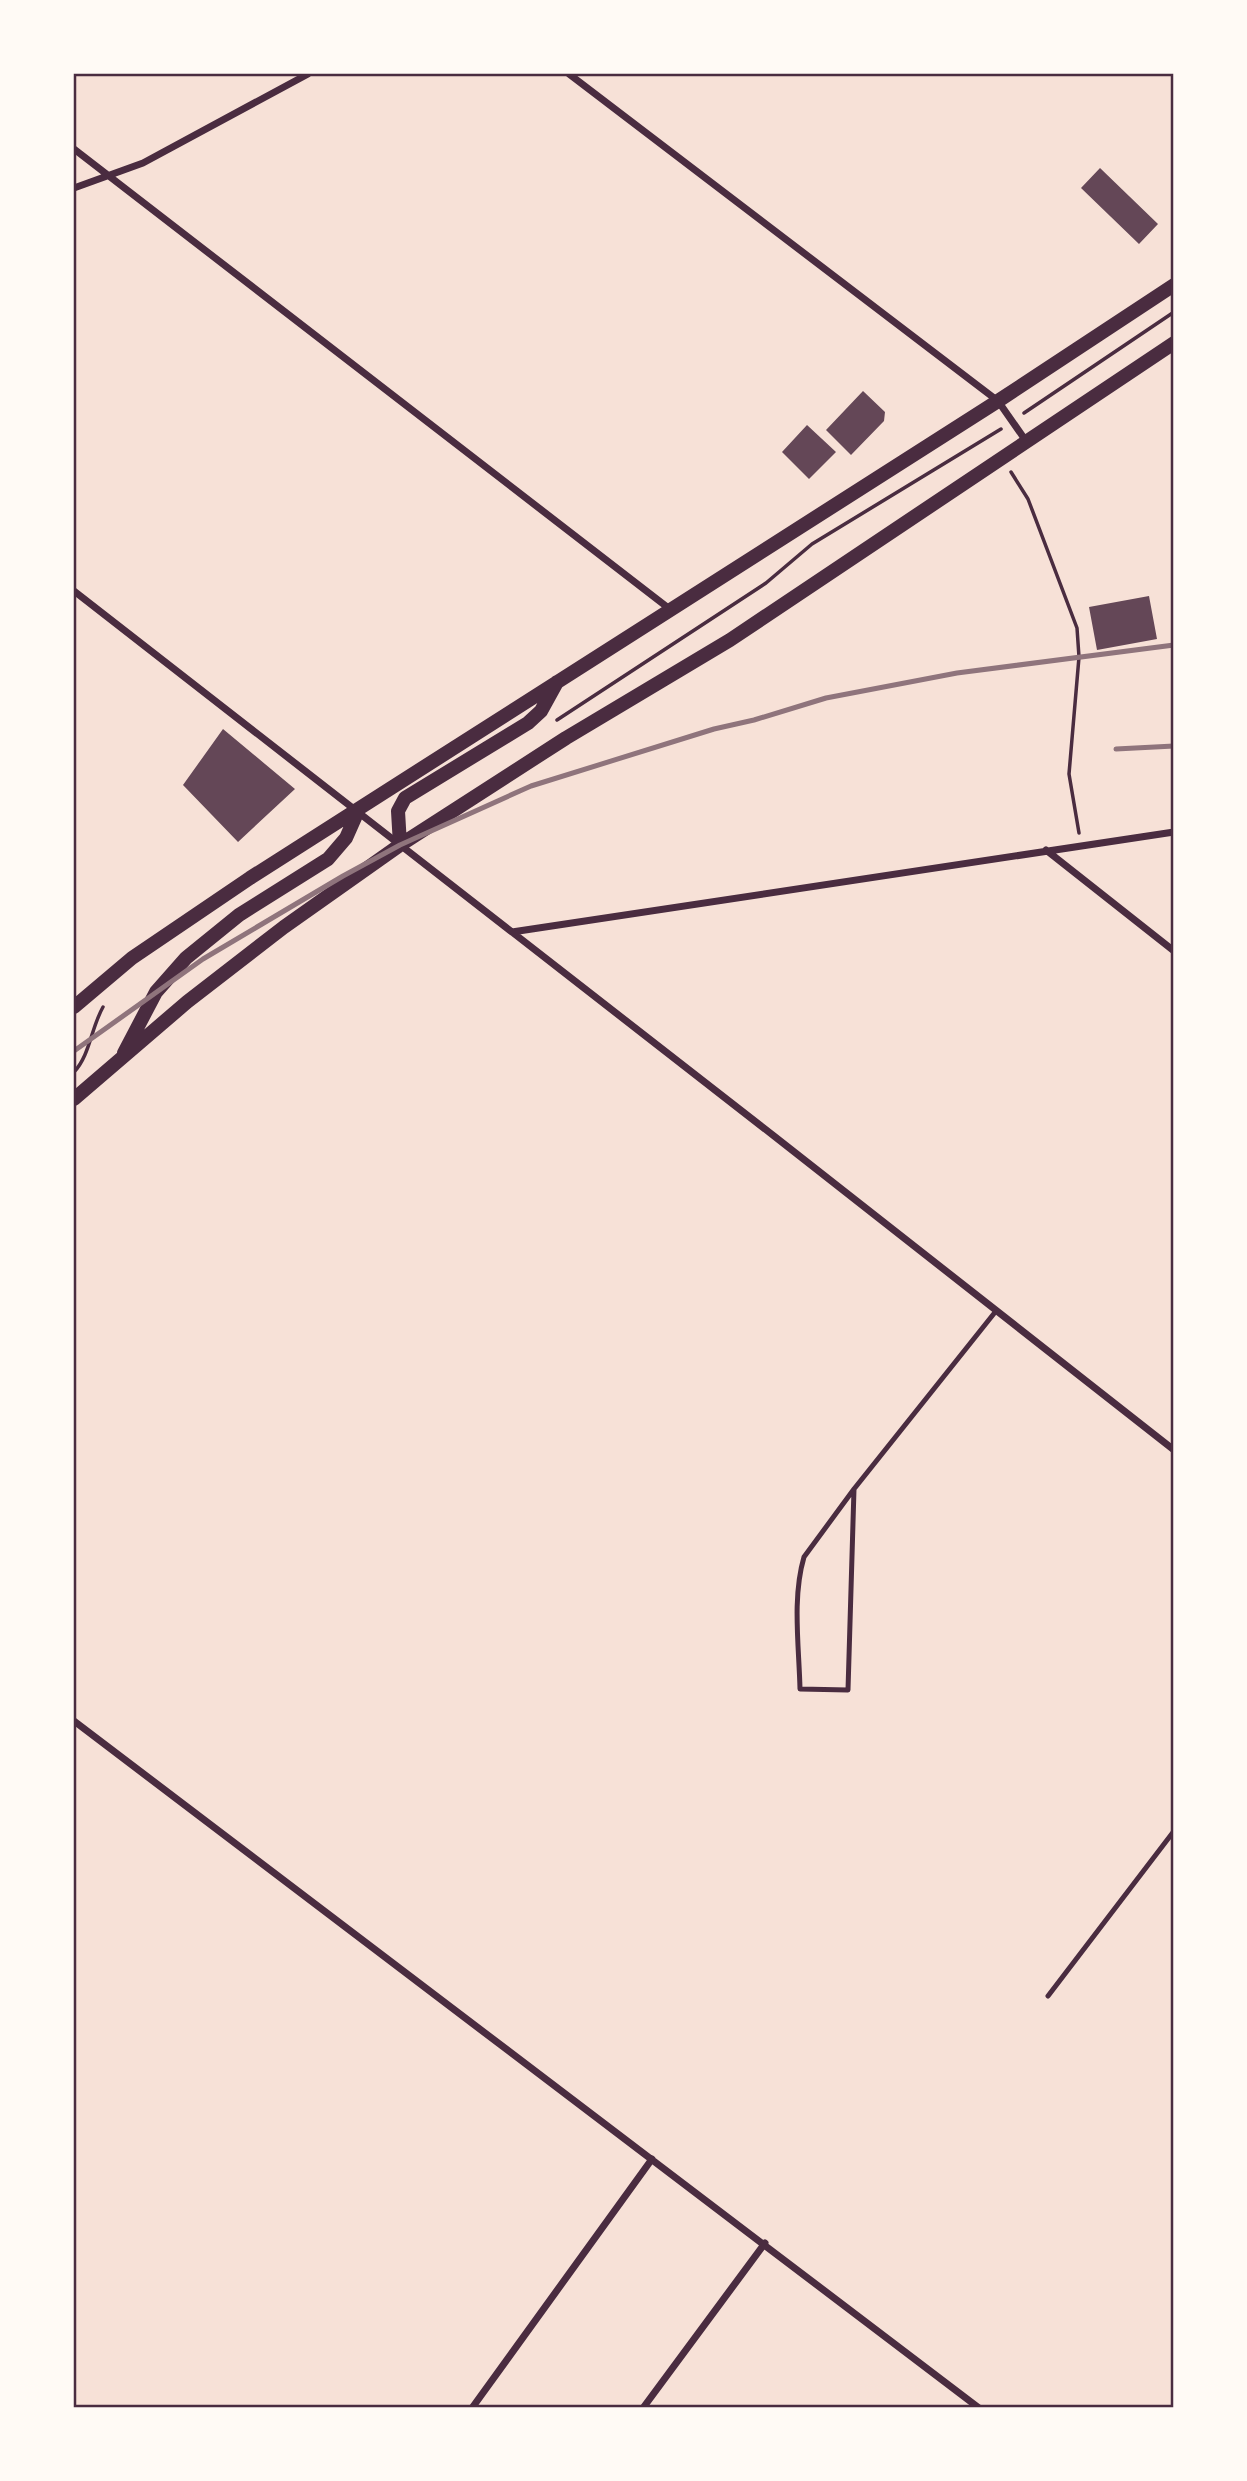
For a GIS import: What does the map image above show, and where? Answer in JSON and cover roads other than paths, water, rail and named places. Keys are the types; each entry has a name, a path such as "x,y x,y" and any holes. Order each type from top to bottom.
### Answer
{"main road":[{"path":"74,1007 132,958 250,878 998,401 1174,285"},
{"path":"74,1099 187,1002 273,935 400,845 566,738 730,640 1174,343"},
{"path":"400,845 398,811 405,798 528,723 541,711 557,681"},
{"path":"120,1060 156,992 186,958 239,915 328,859 346,838 358,811"}],"street":[{"path":"74,188 143,163 308,74"},
{"path":"569,74 998,401 1026,441"},
{"path":"74,149 671,610"},
{"path":"74,591 1174,1450"},
{"path":"512,932 1174,832"},
{"path":"1045,850 1174,951"},
{"path":"74,1721 979,2407"},
{"path":"472,2407 652,2160"},
{"path":"643,2407 765,2243"}],"lane":[{"path":"854,1489 848,1690 800,1689 798,1592 804,1557 854,1489 996,1311"},
{"path":"1048,1996 1174,1831"}],"railway":[{"path":"74,1051 203,959 343,876 400,845 531,786 714,729 826,698 957,673 1174,645"},
{"path":"1116,749 1174,746"}]}
